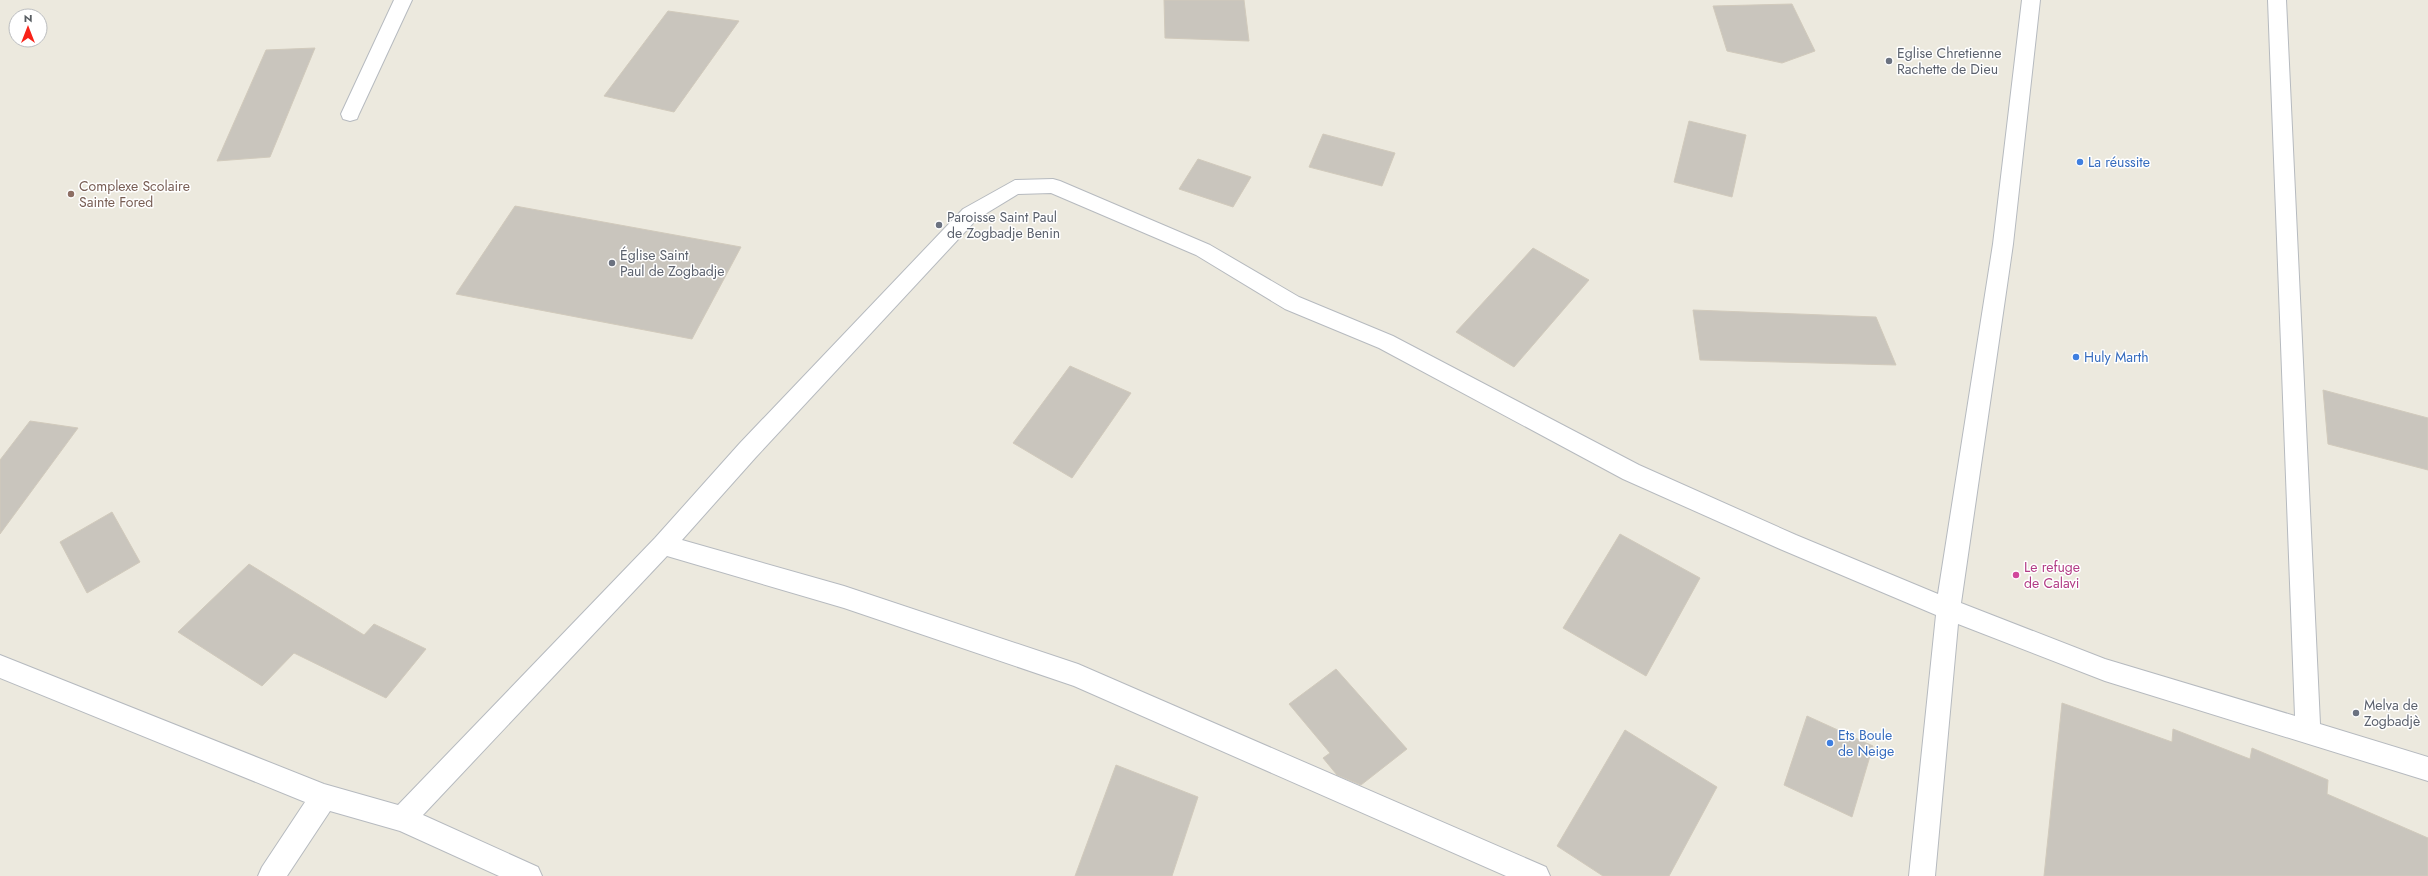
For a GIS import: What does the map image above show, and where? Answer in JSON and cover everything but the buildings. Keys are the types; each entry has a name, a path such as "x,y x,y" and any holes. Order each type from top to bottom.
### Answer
{"street":[{"path":"350,114 403,0"},
{"path":"1922,876 1948,609 2003,244 2031,0"},
{"path":"2277,0 2308,733"},
{"path":"402,819 615,593 663,545 748,450 970,214 1015,187 1052,186 1202,250 1292,304 1386,342 1631,472 1788,542 1948,609 2105,670 2428,769"},
{"path":"663,545 844,597 1078,676 1537,876"},
{"path":"0,666 324,797 402,819 529,876"},
{"path":"272,876 324,797"}],"place":[{"name":"Eglise Chretienne Rachette de Dieu","path":"1889,61"},
{"name":"La réussite","path":"2080,162"},
{"name":"Complexe Scolaire Sainte Fored","path":"71,194"},
{"name":"Paroisse Saint Paul de Zogbadje Benin","path":"939,225"},
{"name":"Église Saint Paul de Zogbadje","path":"612,263"},
{"name":"Huly Marth","path":"2076,357"},
{"name":"Le refuge de Calavi","path":"2016,575"},
{"name":"Melva de Zogbadjè","path":"2356,713"},
{"name":"Ets Boule de Neige","path":"1830,743"}]}
